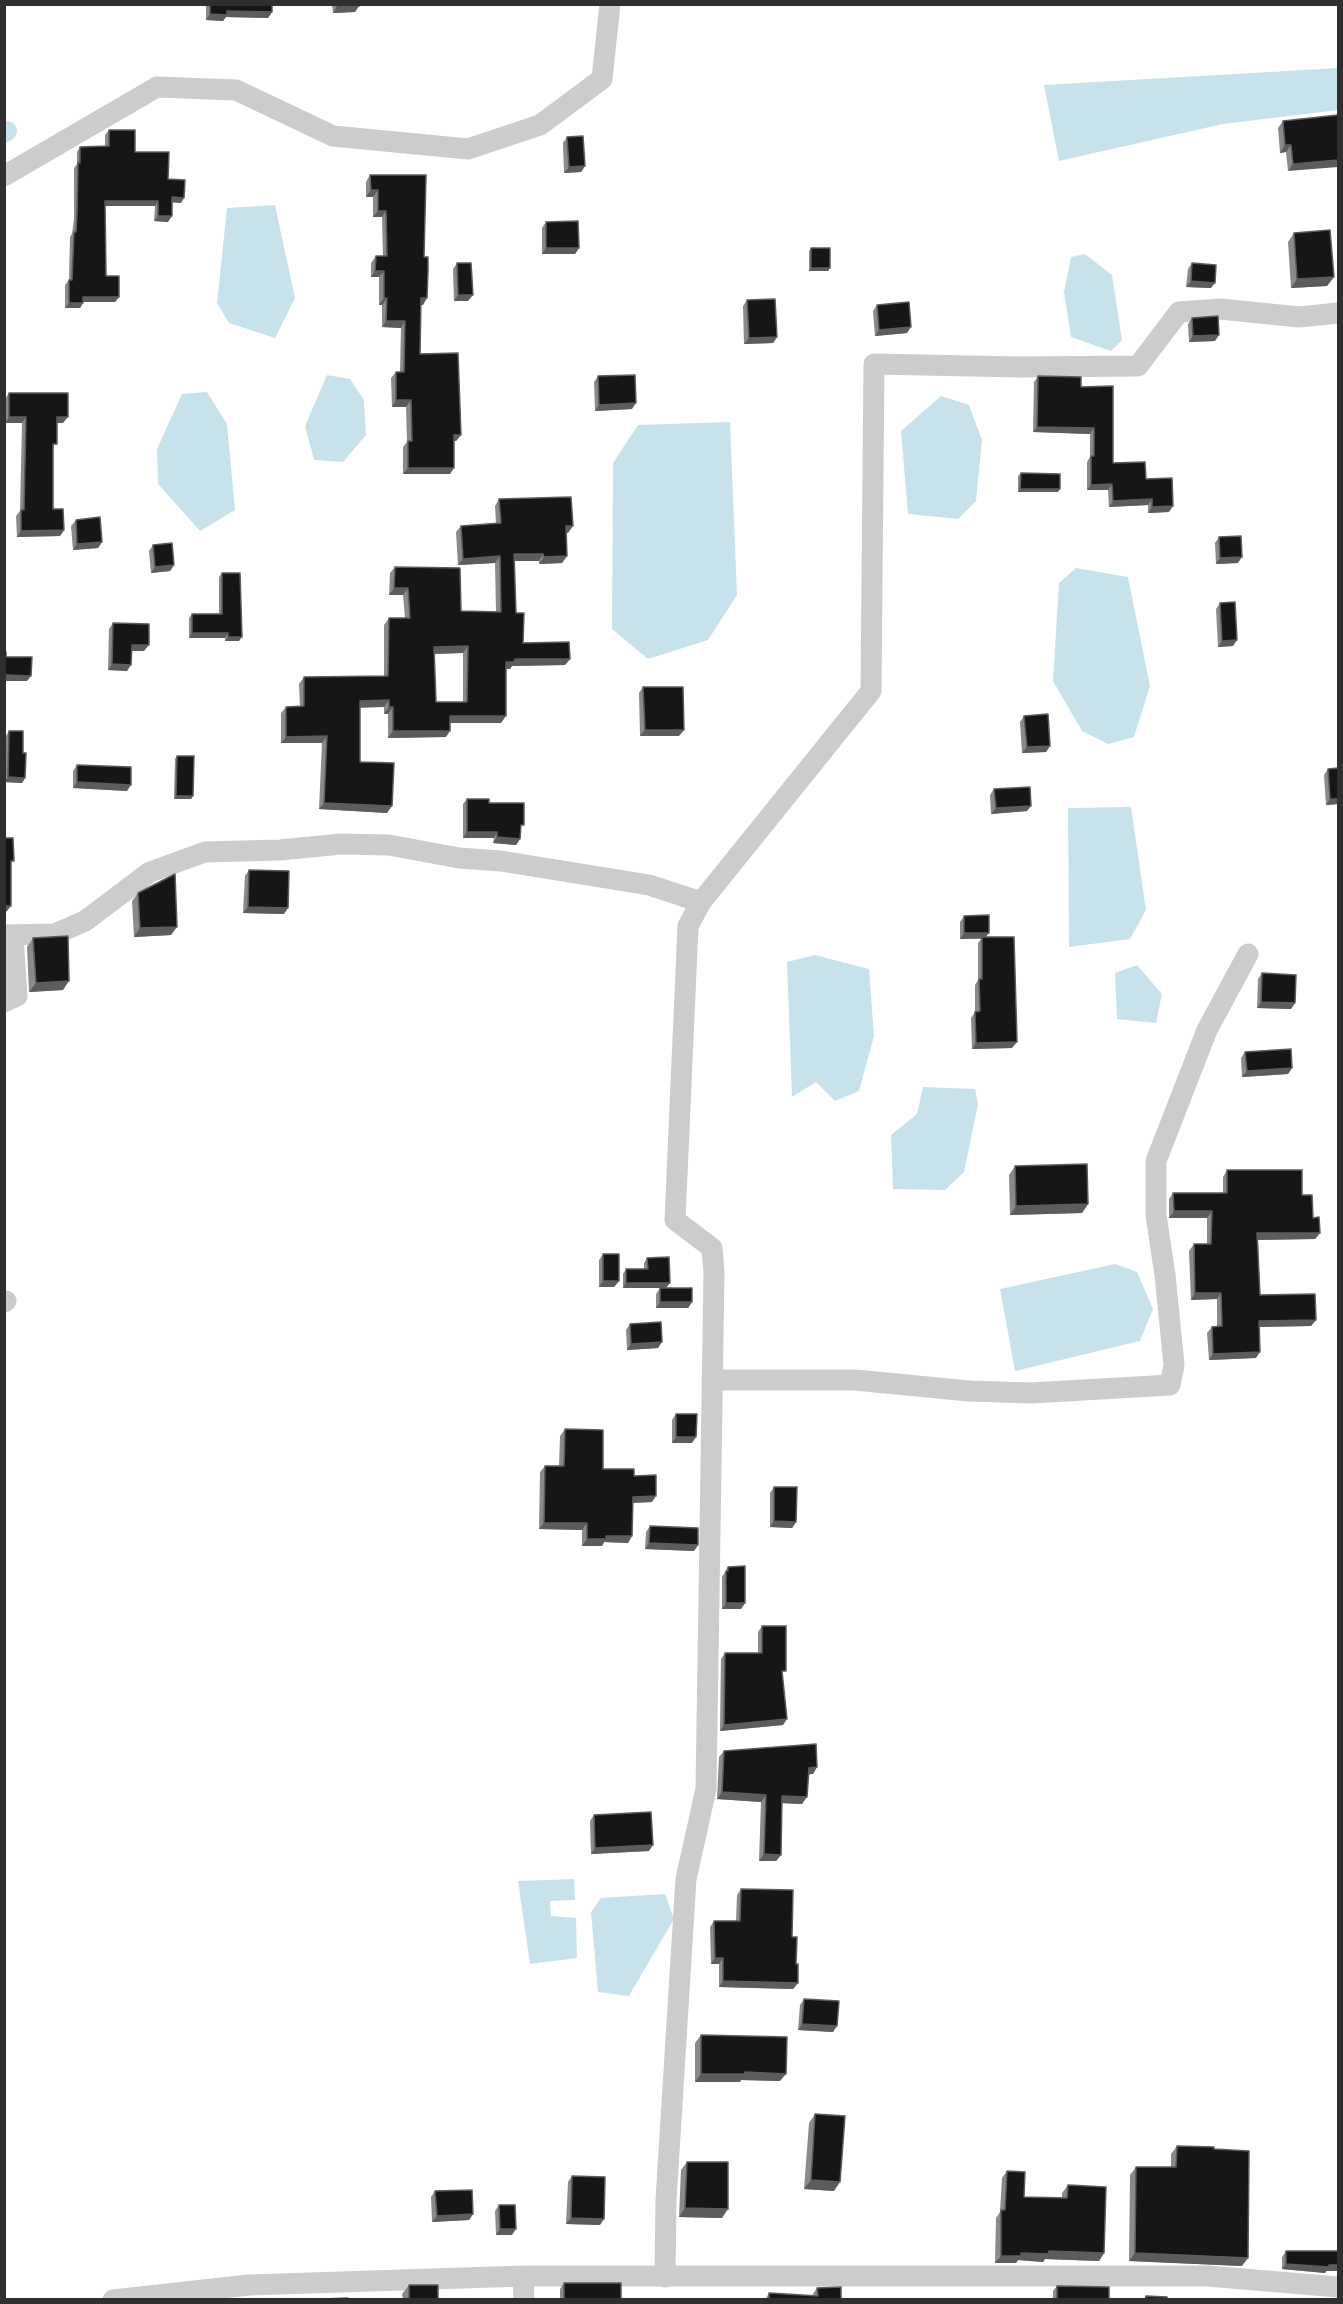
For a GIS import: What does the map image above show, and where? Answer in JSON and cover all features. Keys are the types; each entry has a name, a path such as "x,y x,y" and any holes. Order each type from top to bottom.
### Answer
{"street":[{"path":"4,176 157,87 236,90 333,136 468,149 540,125 602,79 610,4"},
{"path":"665,2277 666,2200 686,1879 706,1789 712,1248 675,1220 688,926 701,902 871,691 874,364 1020,367 1138,366 1179,312 1220,309 1299,317 1338,313"},
{"path":"4,1002 17,996 9,935 55,934 85,921 150,872 205,852 280,850 341,844 389,845 459,858 501,861 649,885 701,902"},
{"path":"712,1380 855,1380 969,1391 1031,1393 1170,1384 1174,1365 1156,1215 1156,1161 1207,1030 1248,954"},
{"path":"523,2276 524,2300"},
{"path":"113,2300 169,2297 249,2285 523,2276 1208,2276 1338,2287"}],"water":[{"path":"1338,68 1338,110 1223,124 1059,161 1044,85"},
{"path":"275,205 295,298 275,338 229,323 217,303 227,208"},
{"path":"1085,254 1112,275 1122,340 1111,351 1071,337 1064,292 1071,257"},
{"path":"327,375 350,379 364,400 366,435 343,462 314,460 305,426"},
{"path":"207,392 227,424 235,510 200,531 158,484 157,449 182,394"},
{"path":"941,396 969,405 982,440 976,501 958,519 908,514 901,431"},
{"path":"730,422 737,595 708,640 648,659 612,629 613,463 638,425"},
{"path":"1076,568 1128,577 1150,686 1134,737 1108,744 1082,731 1053,681 1059,583"},
{"path":"1131,807 1146,910 1130,939 1069,947 1068,808"},
{"path":"815,955 869,969 874,1036 859,1091 835,1101 816,1082 792,1097 787,962"},
{"path":"1137,965 1162,994 1156,1023 1117,1019 1115,973"},
{"path":"923,1087 975,1089 978,1104 964,1172 945,1190 893,1189 891,1135 917,1114"},
{"path":"1115,1264 1137,1272 1153,1309 1140,1341 1015,1371 1000,1289"},
{"path":"574,1879 575,1900 550,1901 551,1916 576,1918 577,1958 530,1964 518,1881"},
{"path":"665,1894 674,1919 629,1996 598,1992 591,1912 601,1898"}],"building":[{"path":"210,4 272,4 272,12 227,11 227,15 210,14"},
{"path":"337,4 359,4 359,6 337,7"},
{"path":"1338,115 1338,160 1293,164 1291,145 1285,145 1283,121"},
{"path":"109,130 135,130 135,152 169,152 168,179 185,180 184,198 172,197 172,216 158,216 158,201 105,201 106,276 119,276 119,297 83,297 83,303 69,303 69,280 72,280 74,232 76,232 80,147 109,146"},
{"path":"583,136 585,166 569,167 567,137"},
{"path":"370,175 426,175 424,257 428,257 428,271 427,298 421,298 420,354 458,353 461,435 454,435 454,468 408,468 408,441 412,441 411,400 396,400 396,372 404,372 405,321 386,321 387,298 384,298 384,271 375,271 376,256 387,256 386,211 378,211 378,190 371,190"},
{"path":"578,221 579,248 546,248 546,222"},
{"path":"1330,230 1334,277 1297,279 1294,233"},
{"path":"811,248 830,248 830,268 811,268"},
{"path":"457,263 471,263 473,295 458,295"},
{"path":"1192,263 1216,265 1215,283 1191,281"},
{"path":"775,299 777,337 749,338 747,300"},
{"path":"909,302 911,327 879,330 877,305"},
{"path":"1218,316 1219,335 1193,336 1192,318"},
{"path":"635,375 636,403 599,405 598,376"},
{"path":"1038,376 1081,377 1081,387 1113,386 1113,463 1145,462 1146,479 1172,478 1173,506 1152,507 1152,499 1113,501 1112,484 1091,485 1094,428 1037,427"},
{"path":"9,393 68,393 68,417 57,417 57,444 53,444 53,509 63,509 64,530 21,531 21,510 24,510 26,417 9,417"},
{"path":"1021,473 1060,474 1060,489 1020,489"},
{"path":"571,497 573,526 566,526 567,556 544,557 543,554 514,554 516,613 524,613 523,643 569,642 570,659 515,659 514,662 506,662 506,716 450,716 450,731 393,731 393,707 389,707 389,700 360,701 360,762 394,763 392,806 324,803 327,736 286,737 286,707 304,706 304,677 388,676 389,618 410,618 408,588 394,588 395,567 460,568 461,611 501,612 500,556 463,559 461,526 501,523 499,499","holes":["468,646 467,702 436,702 434,647"]},
{"path":"100,517 102,542 77,544 76,520"},
{"path":"1241,536 1242,557 1220,558 1219,537"},
{"path":"172,543 174,565 155,567 153,545"},
{"path":"222,573 240,573 242,637 228,637 228,633 192,633 192,614 222,614"},
{"path":"1235,602 1237,640 1222,641 1220,603"},
{"path":"113,623 149,624 149,645 132,645 131,665 112,664"},
{"path":"4,652 6,652 6,657 32,657 31,676 5,675 4,680"},
{"path":"643,687 683,687 684,730 645,730"},
{"path":"1048,714 1050,746 1027,747 1024,716"},
{"path":"9,731 23,731 23,753 26,753 25,778 8,777"},
{"path":"177,756 194,756 193,796 176,796"},
{"path":"77,765 131,767 131,785 77,782"},
{"path":"1338,768 1338,799 1330,799 1328,769"},
{"path":"1030,787 1031,806 996,808 994,789"},
{"path":"467,799 489,799 489,803 524,803 524,825 521,825 520,839 497,837 497,832 467,832"},
{"path":"4,838 13,838 11,906 4,906"},
{"path":"249,870 289,871 288,908 248,907"},
{"path":"175,874 177,927 140,928 138,893"},
{"path":"989,915 989,933 964,933 964,916"},
{"path":"68,936 69,981 36,983 33,938"},
{"path":"982,937 1014,937 1017,1042 976,1043 975,1012 980,1011 979,979 982,979"},
{"path":"1262,973 1296,975 1295,1003 1261,1002"},
{"path":"1291,1049 1292,1068 1247,1071 1245,1052"},
{"path":"1087,1164 1088,1204 1016,1206 1015,1166"},
{"path":"1227,1170 1302,1170 1302,1195 1312,1195 1313,1218 1319,1217 1320,1233 1257,1233 1260,1295 1315,1294 1316,1320 1259,1321 1260,1352 1213,1354 1212,1327 1222,1326 1221,1293 1195,1293 1194,1244 1211,1244 1212,1211 1174,1211 1173,1193 1227,1193"},
{"path":"603,1254 619,1254 619,1281 603,1281"},
{"path":"669,1257 670,1283 626,1283 626,1269 648,1269 647,1258"},
{"path":"660,1288 692,1288 692,1302 660,1302"},
{"path":"661,1322 662,1342 631,1344 630,1324"},
{"path":"676,1414 697,1414 696,1437 676,1437"},
{"path":"565,1429 603,1430 603,1469 634,1469 634,1476 656,1475 656,1496 633,1497 632,1536 587,1539 587,1523 544,1523 545,1466 564,1466"},
{"path":"774,1487 797,1487 796,1522 774,1521"},
{"path":"650,1526 698,1528 698,1545 649,1543"},
{"path":"745,1566 745,1603 726,1603 728,1567"},
{"path":"762,1626 786,1626 786,1671 782,1671 787,1719 724,1725 725,1653 762,1653"},
{"path":"816,1744 817,1767 809,1768 807,1797 782,1796 781,1855 764,1854 766,1795 722,1792 724,1751"},
{"path":"651,1812 653,1845 595,1848 594,1815"},
{"path":"741,1889 793,1890 792,1937 797,1937 798,1983 723,1981 723,1958 715,1958 714,1921 740,1921"},
{"path":"804,1999 839,2001 837,2026 802,2024"},
{"path":"701,2035 787,2037 786,2074 745,2072 745,2074 701,2074"},
{"path":"815,2114 845,2116 840,2182 811,2180"},
{"path":"1177,2146 1249,2151 1248,2258 1135,2253 1136,2167 1176,2167"},
{"path":"687,2162 728,2162 728,2209 685,2208"},
{"path":"1007,2171 1025,2172 1024,2197 1067,2198 1068,2185 1106,2187 1104,2253 1049,2251 1048,2254 1021,2253 1021,2256 1001,2256 1001,2210 1005,2210"},
{"path":"572,2176 605,2177 604,2219 571,2218"},
{"path":"472,2190 473,2214 437,2216 435,2191"},
{"path":"499,2205 515,2205 516,2229 500,2229"},
{"path":"1286,2251 1338,2251 1338,2265 1329,2265 1329,2267 1286,2264"},
{"path":"564,2283 621,2283 621,2300 564,2300"},
{"path":"409,2285 438,2285 438,2300 409,2300"},
{"path":"1057,2286 1109,2287 1109,2300 1057,2300"},
{"path":"841,2287 841,2300 769,2300 769,2293 818,2296 817,2288"},
{"path":"1146,2296 1167,2297 1167,2300 1145,2300"},
{"path":"348,2298 348,2300 299,2300"}]}
